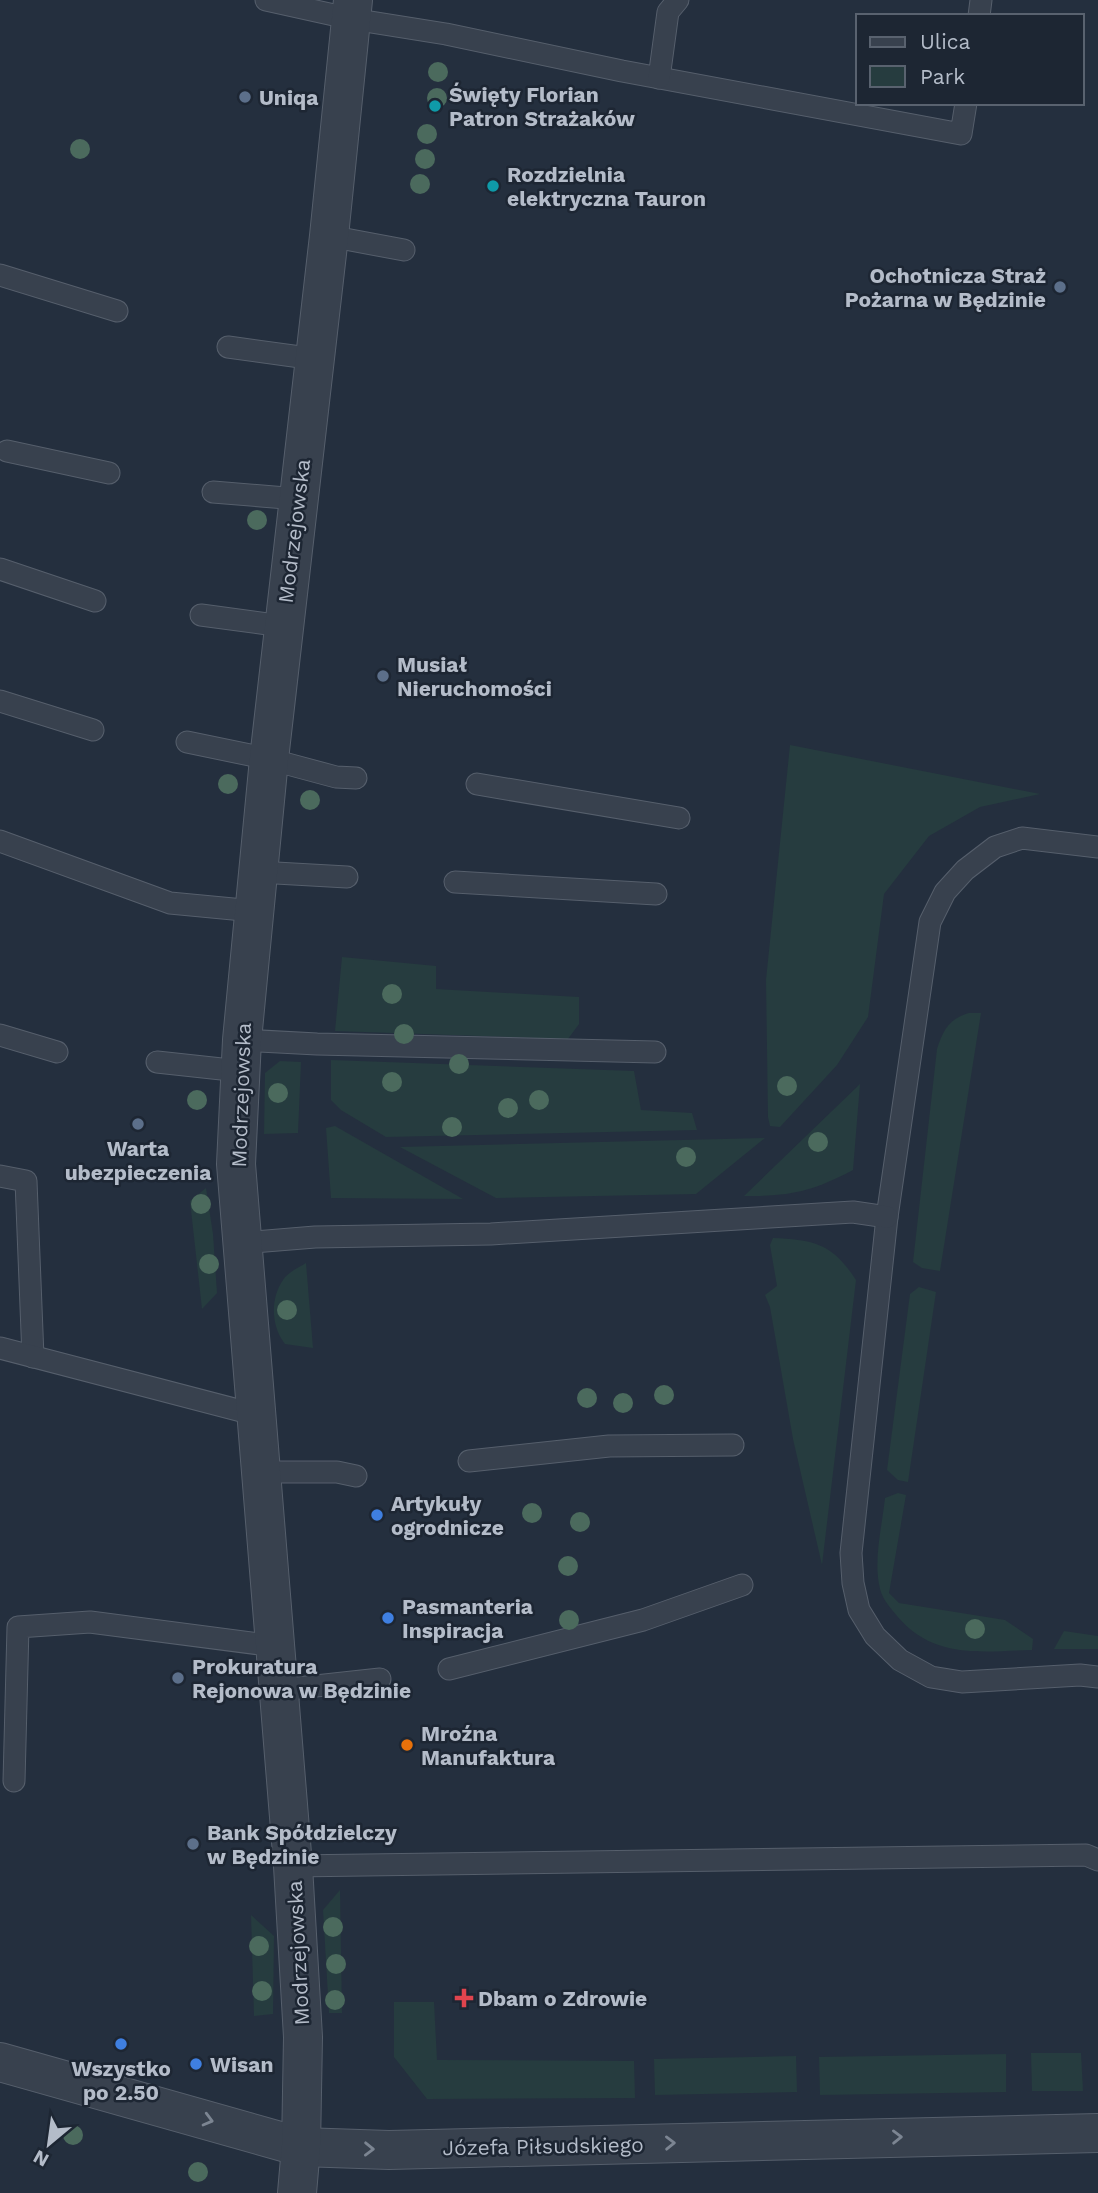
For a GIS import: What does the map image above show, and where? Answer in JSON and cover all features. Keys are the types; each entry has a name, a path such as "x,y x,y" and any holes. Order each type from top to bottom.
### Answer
{"street":[{"name":"Modrzejowska","path":"297,2193 301,2147 303,2037 293,1866 236,1164 241,1055 282,626 330,236 353,10"},
{"name":"Józefa Piłsudskiego","path":"0,2062 301,2147 389,2150 1098,2133"}],"lane":[{"path":"266,0 353,10 446,34 659,78 961,134 966,105"},
{"path":"659,78 668,12 678,0"},
{"path":"330,236 404,250"},
{"path":"0,275 117,310"},
{"path":"228,347 315,359"},
{"path":"7,451 109,473"},
{"path":"213,492 298,499"},
{"path":"0,569 95,601"},
{"path":"201,615 282,626"},
{"path":"0,701 93,730"},
{"path":"187,742 269,759 336,777 356,778"},
{"path":"477,784 679,818"},
{"path":"1098,848 1022,838 995,848 965,870 945,892 930,922 887,1217 851,1553 853,1583 859,1610 875,1636 900,1660 931,1677 962,1682 1080,1675 1098,1677"},
{"path":"0,841 170,903 254,911"},
{"path":"258,872 348,877"},
{"path":"455,882 656,894"},
{"path":"0,1035 57,1052"},
{"path":"157,1062 241,1055 317,1044 655,1052"},
{"path":"0,1176 26,1181 33,1357"},
{"path":"242,1243 315,1237 491,1234 853,1212 887,1217"},
{"path":"0,1348 257,1415"},
{"path":"469,1461 609,1446 733,1445"},
{"path":"261,1472 337,1472 356,1476"},
{"path":"449,1669 643,1620 742,1585"},
{"path":"14,1781 9,1625 90,1622 275,1646"},
{"path":"279,1690 380,1679"},
{"path":"293,1866 1086,1855 1098,1860"}],"green space":[{"path":"790,745 1040,794 980,807 929,836 884,894 868,1017 837,1065 780,1127 770,1126 768,1117 766,980"},
{"path":"342,957 436,966 436,989 579,997 579,1024 568,1039 335,1031"},
{"path":"969,1013 981,1013 940,1271 922,1268 913,1262 937,1049 948,1026 956,1018"},
{"path":"331,1060 634,1071 641,1110 692,1113 697,1130 386,1137 341,1110 331,1100"},
{"path":"280,1061 301,1062 298,1133 264,1134 265,1073"},
{"path":"860,1084 853,1170 800,1191 744,1196"},
{"path":"335,1126 463,1199 331,1198 326,1128"},
{"path":"765,1138 696,1194 496,1198 400,1147"},
{"path":"206,1188 213,1234 217,1293 202,1309 190,1201"},
{"path":"773,1238 800,1240 821,1246 839,1258 856,1280 822,1565 793,1439 770,1307 765,1295 777,1286 770,1245"},
{"path":"306,1263 313,1348 285,1344 277,1329 274,1312 276,1295 283,1280"},
{"path":"919,1287 936,1292 908,1482 898,1480 887,1470 910,1294"},
{"path":"898,1493 906,1495 889,1593 899,1603 1005,1620 1033,1639 1032,1650 977,1651 943,1646 911,1630 897,1616 882,1593 877,1563 885,1498"},
{"path":"1064,1631 1098,1636 1098,1649 1054,1649"},
{"path":"340,1890 342,2013 329,2013 323,1910"},
{"path":"251,1915 274,1936 273,2014 254,2016"},
{"path":"394,2002 434,2002 437,2060 634,2061 635,2098 427,2099 394,2057"},
{"path":"1031,2053 1081,2053 1083,2091 1032,2091"},
{"path":"1006,2054 1006,2092 820,2095 819,2057"},
{"path":"796,2056 797,2092 655,2095 654,2059"}],"place":[{"name":"Uniqa","path":"245,97"},
{"name":"Święty Florian Patron Strażaków","path":"435,106"},
{"name":"Rozdzielnia elektryczna Tauron","path":"493,186"},
{"name":"Ochotnicza Straż Pożarna w Będzinie","path":"1060,287"},
{"name":"Musiał Nieruchomości","path":"383,676"},
{"name":"Warta ubezpieczenia","path":"138,1124"},
{"name":"Artykuły ogrodnicze","path":"377,1515"},
{"name":"Pasmanteria Inspiracja","path":"388,1618"},
{"name":"Prokuratura Rejonowa w Będzinie","path":"178,1678"},
{"name":"Mroźna Manufaktura","path":"407,1745"},
{"name":"Bank Spółdzielczy w Będzinie","path":"193,1844"},
{"name":"Dbam o Zdrowie","path":"464,1998"},
{"name":"Wszystko po 2.50","path":"121,2044"},
{"name":"Wisan","path":"196,2064"}]}
